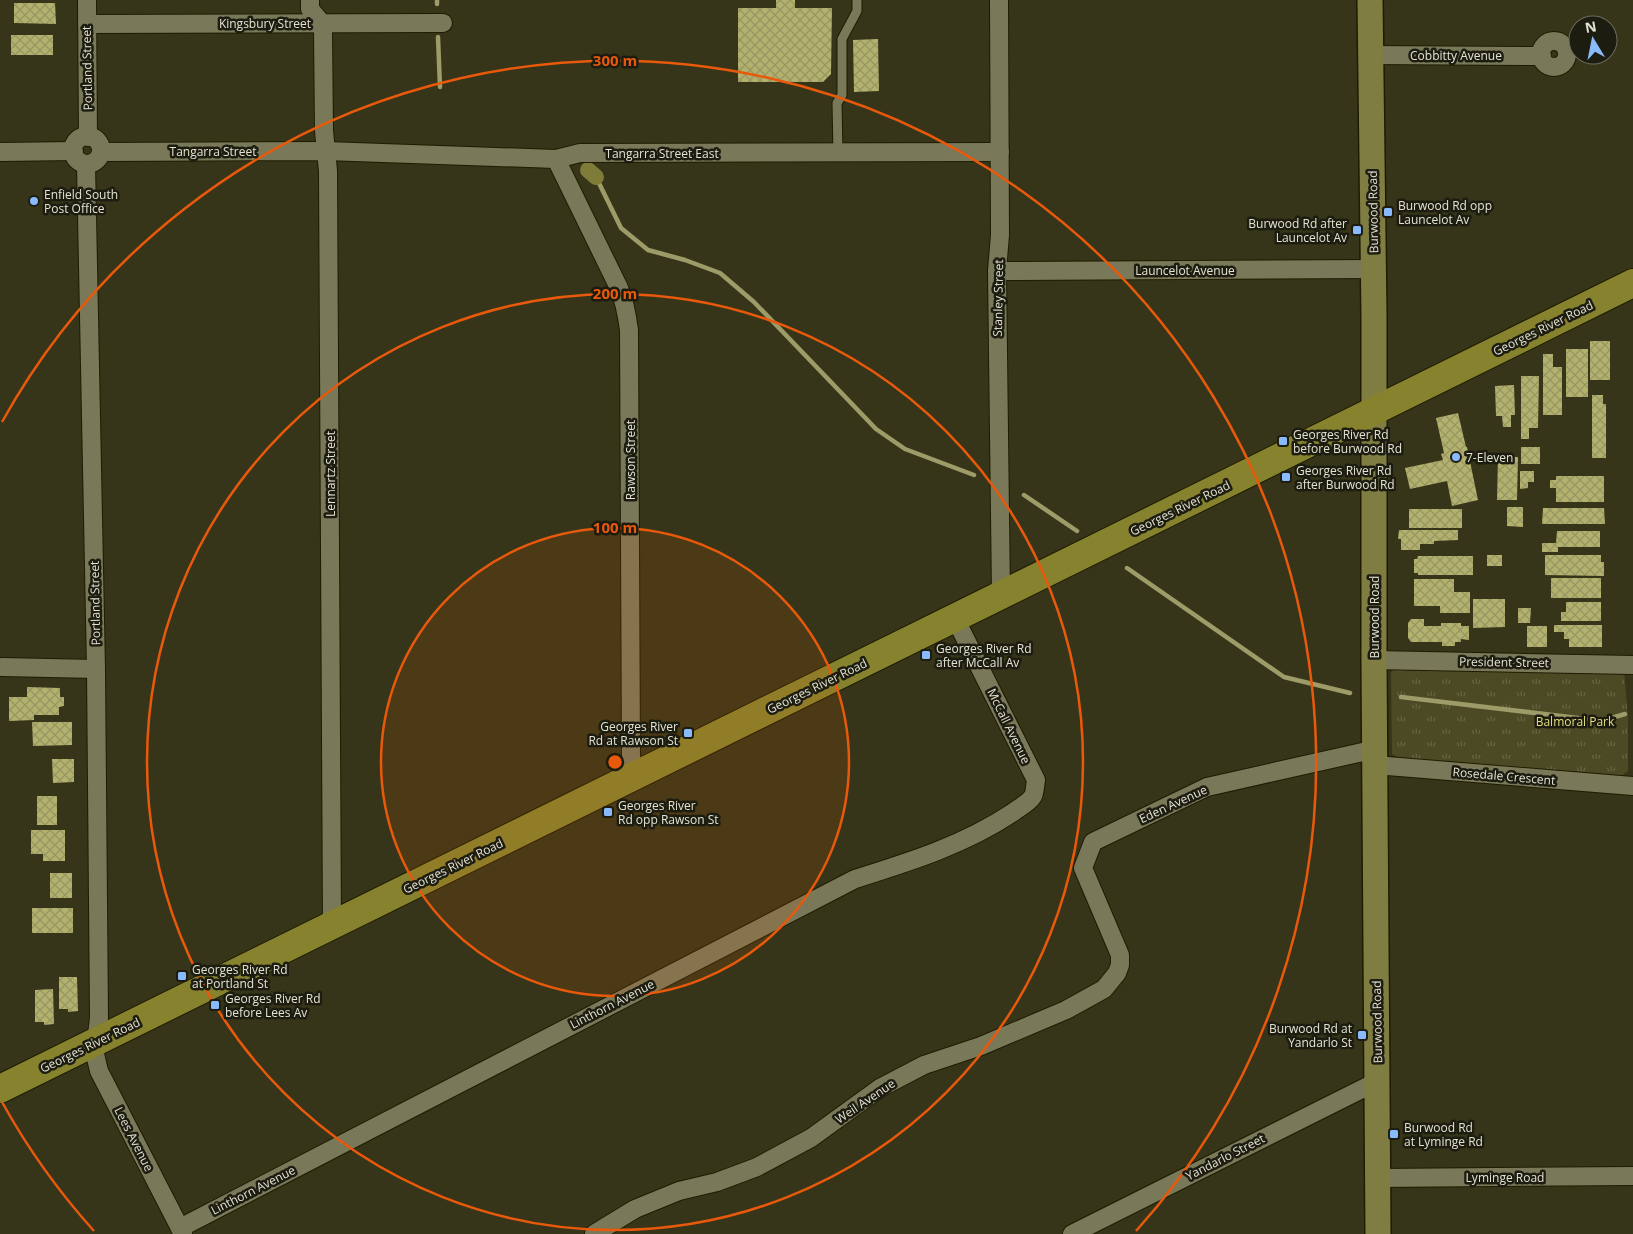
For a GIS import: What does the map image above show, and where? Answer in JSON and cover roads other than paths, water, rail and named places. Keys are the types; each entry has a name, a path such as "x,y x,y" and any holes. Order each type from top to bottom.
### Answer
{"main road":[{"name":"Burwood Road","path":"1370,0 1378,1234"},
{"name":"Georges River Road","path":"0,1089 1633,283"}],"street":[{"name":"Portland Street","path":"87,0 88,137"},
{"path":"310,0 310,9 321,22"},
{"name":"Stanley Street","path":"999,0 1000,235 997,271 1001,596"},
{"name":"Lennartz Street","path":"321,22 324,131 328,170 332,926"},
{"name":"Kingsbury Street","path":"87,24 443,23"},
{"name":"Cobbitty Avenue","path":"1370,56 1542,56"},
{"path":"88,137 99,143 101,152 96,161 86,164 77,160 74,151 78,141 88,137"},
{"path":"0,152 74,151"},
{"name":"Tangarra Street East","path":"326,151 556,159 580,154 1000,152"},
{"name":"Tangarra Street","path":"101,152 326,151"},
{"name":"Rawson Street","path":"556,159 619,288 625,303 629,330 631,746 633,777"},
{"name":"Portland Street","path":"86,164 96,669 99,1018 97,1041"},
{"name":"Launcelot Avenue","path":"997,271 1373,269"},
{"name":"McCall Avenue","path":"955,618 1036,780"},
{"name":"President Street","path":"1374,660 1633,665"},
{"path":"1,668 96,669"},
{"name":"Rosedale Crescent","path":"1375,757 1633,786"},
{"name":"Eden Avenue","path":"1120,955 1083,868 1093,842 1207,787 1375,757"},
{"name":"Linthorn Avenue","path":"182,1231 855,879 922,858 980,832 997,823 1025,803 1033,795 1036,780"},
{"name":"Weil Avenue","path":"594,1234 635,1209 678,1191 716,1182 757,1167 811,1138 880,1088 924,1065 980,1046 1066,1010 1104,989 1117,973 1120,965 1120,955"},
{"name":"Lees Avenue","path":"97,1041 95,1054 97,1067 182,1231"},
{"name":"Yandarlo Street","path":"1072,1234 1378,1081"},
{"name":"Lyminge Road","path":"1378,1178 1633,1176"}],"lane":[{"path":"838,153 837,103 842,95 842,39 858,11 857,0"}],"waterway":[{"path":"438,37 440,87"},
{"path":"588,170 596,177"},
{"path":"596,177 621,228 648,250 685,260 720,273 754,302 876,429 905,449 974,475"},
{"path":"1024,495 1077,531"},
{"path":"1127,568 1284,677 1350,693"},
{"path":"1401,697 1586,719 1608,719 1625,714"}],"place":[{"name":"Enfield South Post Office","path":"34,201"},
{"name":"Burwood Rd opp Launcelot Av","path":"1388,212"},
{"name":"Burwood Rd after Launcelot Av","path":"1357,230"},
{"name":"Georges River Rd before Burwood Rd","path":"1283,441"},
{"name":"7-Eleven","path":"1456,457"},
{"name":"Georges River Rd after Burwood Rd","path":"1286,477"},
{"name":"Georges River Rd after McCall Av","path":"926,655"},
{"name":"Georges River Rd at Rawson St","path":"688,733"},
{"name":"Georges River Rd opp Rawson St","path":"608,812"},
{"name":"Georges River Rd at Portland St","path":"182,976"},
{"name":"Georges River Rd before Lees Av","path":"215,1005"},
{"name":"Burwood Rd at Yandarlo St","path":"1362,1035"},
{"name":"Burwood Rd at Lyminge Rd","path":"1394,1134"}],"park label":[{"name":"Balmoral Park","path":"1575,721"}]}
